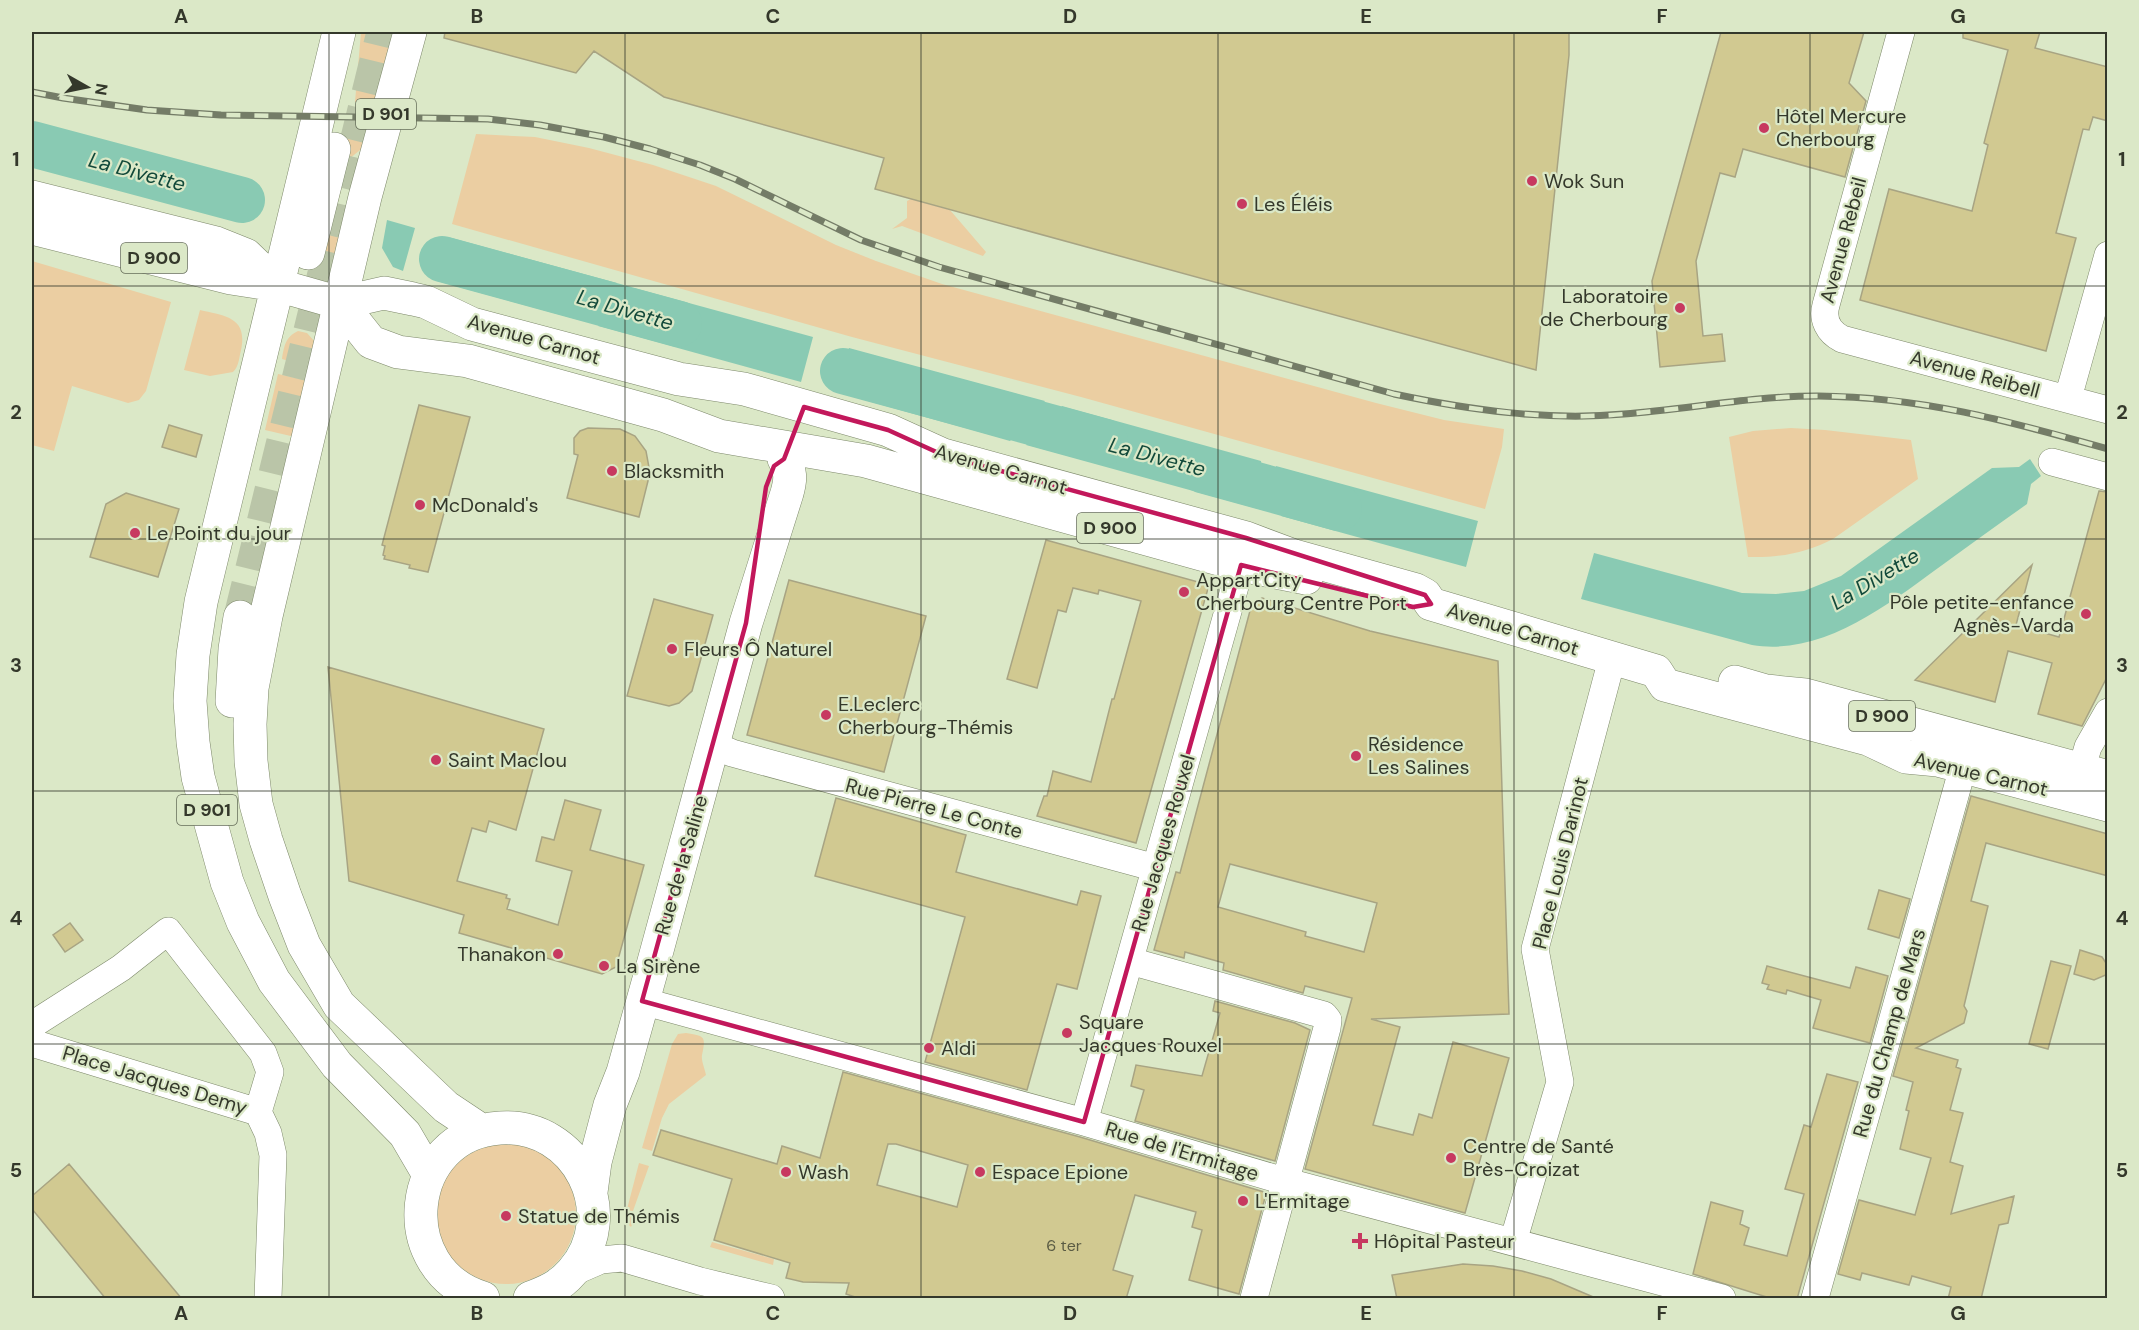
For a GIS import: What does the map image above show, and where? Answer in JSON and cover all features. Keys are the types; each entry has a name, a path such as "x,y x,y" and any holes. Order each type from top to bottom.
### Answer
{"main road":[{"name":"D 901","path":"339,32 286,247 290,289 201,602 193,655 190,701 198,777 227,882 243,922 274,981 337,1065 405,1134 429,1175"},
{"path":"290,289 301,290 342,116 349,75 346,32"},
{"name":"D 901","path":"339,1005 304,945 285,896 256,804 251,761 252,688 266,616 365,197 410,32"},
{"name":"D 900","path":"32,197 216,243 239,251 290,289"},
{"name":"D 900","path":"32,228 340,303 371,342 398,352 468,361 663,415 719,436 786,454 866,461 1241,565 1292,575 1413,607 1421,608 1431,604"},
{"name":"Avenue Carnot","path":"340,303 384,293 396,294 426,302 483,327 679,379 744,389 888,430 943,455 1246,538 1294,556 1416,590 1425,595 1431,604 1656,671 1665,685 1868,739 1906,757 1938,760 2108,805"},
{"name":"Rue de la Saline","path":"551,1290 588,1246 593,1228 592,1201 596,1162 610,1105 623,1072 746,623 761,505 770,473 786,454 804,407"},
{"name":"D 901","path":"227,882 212,799 211,766 220,649 234,616 231,742 233,770 252,867 266,911 301,974 316,990 339,1005 446,1107 482,1131"},
{"name":"Avenue Carnot","path":"1656,671 1669,665 1766,691 1805,695 2094,774"},
{"name":"Rue de la Saline","path":"562,1147 578,1138 610,1105"},
{"path":"483,1299 460,1289 441,1272 427,1251 420,1226 421,1200 429,1175 442,1156 460,1141 482,1131 515,1128 540,1135 562,1147 579,1167 592,1201"}],"street":[{"name":"Avenue Rebeil","path":"1842,339 1829,328 1824,310 1901,32"},
{"path":"2068,398 2108,255"},
{"name":"Avenue Reibell","path":"1842,339 2108,410"},
{"path":"2052,462 2108,477"},
{"name":"Rue Jacques Rouxel","path":"1084,1122 1241,565"},
{"name":"Place Louis Darinot","path":"1513,1242 1560,1082 1535,949 1612,658"},
{"path":"2094,774 2088,747 2108,712"},
{"name":"Rue Pierre Le Conte","path":"713,745 732,753 1156,868"},
{"name":"Rue du Champ de Mars","path":"1815,1299 1963,767"},
{"name":"Place Jacques Demy","path":"32,1025 121,968 168,931 263,1053 270,1071 258,1112 32,1042"},
{"path":"1130,961 1324,1015 1328,1020 1254,1299"},
{"name":"Rue de l'Ermitage","path":"642,1001 1084,1122 1284,1181 1722,1299"},
{"path":"258,1112 268,1133 273,1155 268,1299"},
{"path":"592,1201 608,1239 622,1258"},
{"path":"551,1290 601,1260 622,1258 771,1299"}],"highlighted area":[{"path":"804,407 888,430 943,455 1246,538 1425,595 1431,604 1413,607 1241,565 1084,1122 642,1001 746,623 766,487 774,466 784,459"}],"shaded area":[{"path":"361,32 391,38 375,104 355,102"},
{"path":"348,122 371,123 365,146 349,159 335,213 325,211"},
{"path":"476,134 535,137 653,165 716,186 836,245 942,284 1376,403 1444,420 1504,429 1502,447 1485,509 1081,397 852,337 452,224"},
{"path":"911,199 950,210 986,252 983,256 902,226 892,229 907,218 907,201"},
{"path":"319,226 345,233 335,255 330,258 321,256"},
{"path":"32,261 171,302 146,391 139,400 128,403 72,386 54,451 32,445"},
{"path":"200,310 218,314 238,324 242,339 241,350 238,365 233,372 210,376 184,370"},
{"path":"298,331 307,333 316,343 312,368 282,359 288,339"},
{"path":"278,374 309,381 295,437 265,430"},
{"path":"1791,428 1911,440 1918,479 1823,544 1792,554 1748,557 1729,437 1753,431"},
{"path":"678,1034 700,1036 704,1040 702,1060 706,1075 669,1104 662,1118 652,1151 642,1148 672,1044"},
{"path":"506,1144 533,1149 556,1164 571,1187 576,1214 571,1241 556,1264 533,1279 506,1284 479,1279 456,1264 441,1241 436,1214 441,1187 456,1164 479,1149"},
{"path":"639,1163 649,1166 633,1211 636,1216 631,1227 625,1217"},
{"path":"712,1242 774,1259 773,1265 710,1247"}],"water":[{"path":"387,220 415,228 403,271 393,267 382,248"},
{"path":"448,237 617,283 583,321 437,281"},
{"path":"634,288 813,337 801,382 598,326"},
{"path":"849,348 1045,401 1010,441 836,392"},
{"path":"1062,406 1261,461 1266,511 1026,445"},
{"path":"2030,459 2041,476 2031,484 2027,504 1879,609 1830,635 1805,643 1779,647 1752,645 1581,599 1594,553 1742,593 1776,594 1804,591 1841,576 1992,468 2019,467"},
{"path":"1276,466 1478,521 1466,567 1281,516"}],"building":[{"name":"Les Éléis","path":"445,32 1569,32 1569,55 1536,370 875,189 884,158 664,97 594,51 576,73 444,38"},
{"name":"Hôtel Mercure Cherbourg","path":"1721,32 1864,32 1849,83 1866,101 1845,177 1743,149 1735,177 1720,173 1696,261 1703,336 1722,334 1725,361 1660,367 1652,281"},
{"path":"1963,32 2040,32 2035,48 2108,67 2108,121 2093,117 2089,130 2083,129 2056,233 2076,238 2046,351 1860,300 1889,189 1972,211 1988,145 1984,143 2008,50 1963,38"},
{"name":"McDonald's","path":"419,405 470,417 428,572 384,559 385,546 382,545"},
{"path":"169,425 202,435 196,457 162,447"},
{"name":"Blacksmith","path":"588,428 620,429 635,436 646,451 650,473 639,517 567,498 578,455 574,454 574,438 580,431"},
{"name":"Pôle petite-enfance Agnès-Varda","path":"2099,491 2108,492 2108,675 2082,726 2038,714 2052,663 2008,651 1995,702 1915,680 2032,565 2016,625 2059,637"},
{"name":"Le Point du jour","path":"126,493 179,509 158,577 90,557 106,504"},
{"path":"1046,540 1209,585 1136,843 1037,816 1044,796 1047,796 1053,771 1091,782 1112,699 1114,699 1141,601 1099,590 1098,594 1073,588 1066,612 1058,610 1037,688 1007,679"},
{"path":"789,580 926,616 884,772 747,735"},
{"name":"Résidence Les Salines","path":"1262,598 1370,631 1498,661 1509,1014 1371,1019 1400,1027 1373,1125 1413,1135 1419,1114 1432,1118 1453,1042 1509,1058 1465,1213 1305,1169 1352,998 1305,986 1303,993 1223,970 1224,963 1185,952 1184,958 1154,950 1176,872 1180,873 1254,602","holes":["1230,864 1377,903 1364,952 1305,936 1306,932 1218,907"]},
{"name":"Fleurs Ô Naturel","path":"654,599 713,615 692,691 679,703 669,706 627,696"},
{"name":"Saint Maclou","path":"328,667 544,729 516,830 489,821 486,832 472,828 457,881 507,895 506,898 510,899 507,909 558,925 572,871 536,861 542,837 554,840 565,800 601,810 590,850 644,865 616,967 602,974 459,933 464,915 349,881"},
{"path":"1971,796 2108,834 2108,876 1986,843 1971,901 1988,906 1964,1006 1967,1011 1964,1023 1916,1048 1958,1060 1956,1067 1961,1069 1950,1110 1963,1113 1950,1162 1963,1166 1951,1214 2014,1196 2008,1223 1999,1225 1981,1299 1948,1299 1951,1287 1912,1276 1909,1285 1862,1273 1860,1280 1838,1274 1859,1200 1915,1215 1931,1158 1900,1149 1913,1082 1893,1076"},
{"path":"836,798 966,835 956,872 1077,905 1081,891 1101,896 1077,989 1057,984 1027,1090 925,1062 965,917 815,876"},
{"path":"1879,890 1910,899 1899,938 1868,929"},
{"path":"70,923 83,940 65,952 53,935"},
{"path":"2080,950 2102,957 2108,966 2108,974 2094,980 2074,974"},
{"path":"2051,961 2071,966 2048,1049 2029,1044"},
{"path":"1767,966 1850,988 1856,967 1888,976 1870,1043 1813,1028 1821,1000 1787,990 1786,994 1767,989 1769,985 1762,983"},
{"path":"1215,1001 1295,1023 1310,1030 1275,1161 1135,1121 1144,1090 1131,1086 1136,1065 1202,1076 1220,1013 1213,1011"},
{"path":"843,1072 1080,1137 1266,1194 1239,1294 1189,1280 1202,1230 1192,1227 1196,1212 1135,1195 1113,1270 1133,1276 1126,1299 861,1299 846,1294 849,1283 803,1282 786,1278 790,1263 714,1240 732,1179 653,1155 661,1130 777,1164 782,1146 820,1158","holes":["888,1144 896,1144 968,1165 957,1207 877,1185"]},
{"path":"1827,1074 1858,1082 1797,1299 1773,1299 1693,1274 1711,1202 1743,1211 1740,1224 1749,1228 1744,1245 1787,1256 1804,1194 1785,1189 1804,1125 1811,1127"},
{"path":"69,1164 182,1299 106,1299 32,1209 32,1196"},
{"path":"1463,1264 1522,1271 1551,1279 1598,1299 1397,1299 1392,1275"}],"waterway":[{"name":"La Divette","path":"32,144 242,200"},
{"name":"La Divette","path":"442,259 679,324"},
{"name":"La Divette","path":"843,371 1105,442"},
{"name":"La Divette","path":"1202,470 1339,508"}],"tunnel":[{"path":"240,617 383,32"}],"railway":[{"path":"32,92 147,110 221,115 488,119 540,125 604,137 700,165 735,179 861,240 939,267 1394,394 1451,405 1509,413 1595,416 1769,398 1857,397 1965,412 2108,449"}],"place":[{"name":"Hôtel Mercure Cherbourg","path":"1764,128"},
{"name":"Wok Sun","path":"1532,181"},
{"name":"Les Éléis","path":"1242,204"},
{"name":"Laboratoire de Cherbourg","path":"1680,308"},
{"name":"Blacksmith","path":"612,471"},
{"name":"McDonald's","path":"420,505"},
{"name":"Le Point du jour","path":"135,533"},
{"name":"Appart'City Cherbourg Centre Port","path":"1184,592"},
{"name":"Pôle petite-enfance Agnès-Varda","path":"2086,614"},
{"name":"Fleurs Ô Naturel","path":"672,649"},
{"name":"E.Leclerc Cherbourg-Thémis","path":"826,715"},
{"name":"Résidence Les Salines","path":"1356,756"},
{"name":"Saint Maclou","path":"436,760"},
{"name":"Thanakon","path":"558,954"},
{"name":"La Sirène","path":"604,966"},
{"name":"Square Jacques Rouxel","path":"1067,1033"},
{"name":"Aldi","path":"929,1048"},
{"name":"Centre de Santé Brès-Croizat","path":"1451,1158"},
{"name":"Wash","path":"786,1172"},
{"name":"Espace Epione","path":"980,1172"},
{"name":"L'Ermitage","path":"1243,1201"},
{"name":"Statue de Thémis","path":"506,1216"},
{"name":"Hôpital Pasteur","path":"1360,1241"}]}
